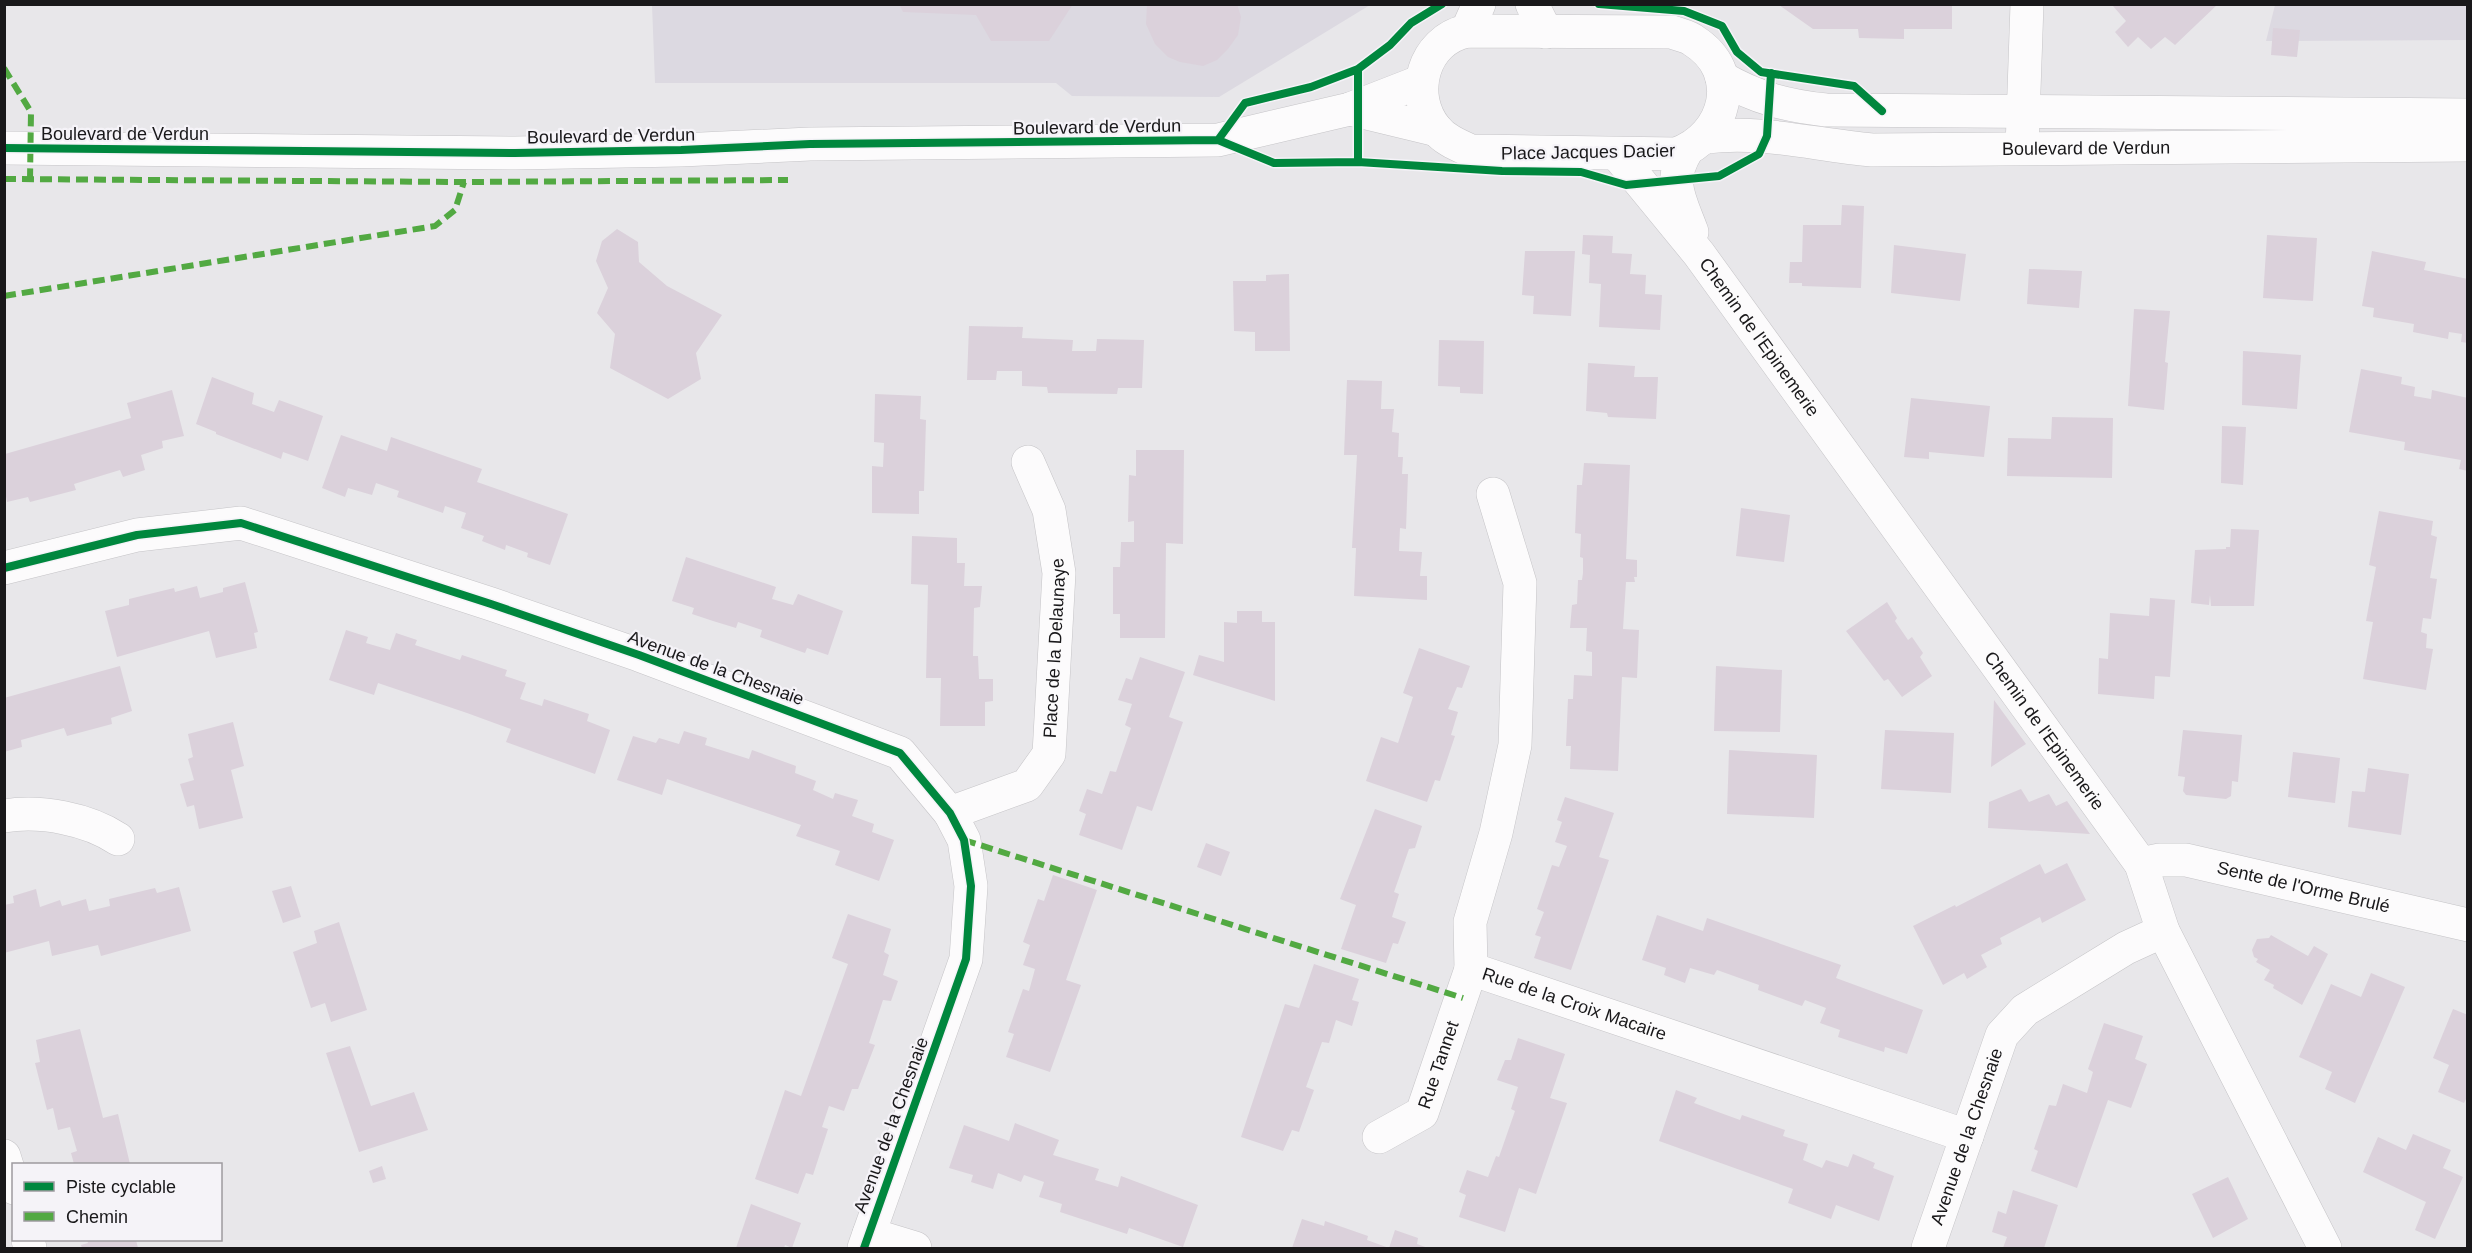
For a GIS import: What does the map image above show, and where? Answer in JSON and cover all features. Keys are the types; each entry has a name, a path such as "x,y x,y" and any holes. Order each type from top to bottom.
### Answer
{"street":[{"path":"2022,148 2027,4"},
{"path":"1437,130 1424,106 1422,81 1426,66 1435,50 1473,18 1539,18 1672,32 1690,39 1706,50 1718,68 1724,93 1722,109 1716,122 1696,143"},
{"name":"Boulevard de Verdun","path":"1722,78 1744,91 1781,103 1826,110 2468,116"},
{"name":"Boulevard de Verdun","path":"4,148 515,153 810,144 1218,140 1350,109 1422,81"},
{"name":"Boulevard de Verdun","path":"1350,109 1437,130"},
{"name":"Place Jacques Dacier","path":"1437,130 1451,142 1479,153 1664,155 1696,143"},
{"name":"Boulevard de Verdun","path":"1696,143 1778,136 1835,147 1872,150 2468,145"},
{"name":"Chemin de l'Epinemerie","path":"1696,143 1678,163 1675,179 1699,254"},
{"name":"Chemin de l'Epinemerie","path":"1617,154 1699,254 2141,864 2163,931 2325,1248"},
{"name":"Place de la Delaunaye","path":"950,813 1027,785 1049,754 1059,573 1049,510 1028,462"},
{"name":"Rue de la Croix Macaire","path":"1493,494 1520,583 1515,745 1496,833 1470,922 1471,969 1967,1136"},
{"name":"Avenue de la Chesnaie","path":"4,568 137,535 242,523 629,651 900,753 950,813 964,840 971,886 966,959 866,1241"},
{"path":"4,816 16,814 58,818 100,827 118,840"},
{"name":"Sente de l'Orme Brulé","path":"2141,864 2160,860 2186,860 2468,925"},
{"name":"Avenue de la Chesnaie","path":"1928,1248 2002,1035 2025,1010 2126,948 2163,931"},
{"name":"Rue Tannet","path":"1379,1137 1422,1113 1471,969"},
{"path":"4,1156 12,1182"},
{"path":"866,1241 915,1248"}],"shaded area":[{"path":"652,5 1370,5 1219,97 1072,96 1056,83 655,83"},
{"path":"2275,5 2467,5 2467,40 2266,41"}],"building":[{"path":"899,4 1073,4 1049,41 991,41 976,15 903,12"},
{"path":"1147,4 1237,4 1241,17 1238,35 1217,60 1203,66 1180,62 1168,57 1155,44 1146,24"},
{"path":"2114,4 2218,4 2175,45 2165,37 2151,49 2138,37 2128,47 2115,32 2126,21 2113,6"},
{"path":"1779,5 1952,5 1952,29 1904,29 1904,39 1859,38 1858,29 1813,29"},
{"path":"2273,28 2300,30 2297,57 2271,55"},
{"path":"1842,205 1864,206 1861,288 1802,286 1802,283 1789,283 1790,262 1802,262 1803,225 1841,225"},
{"path":"617,229 638,242 639,262 667,286 722,315 696,353 701,379 668,399 610,368 615,334 597,313 608,288 596,261 602,241"},
{"path":"1583,235 1613,236 1612,253 1632,254 1630,274 1646,275 1645,294 1662,295 1660,330 1599,327 1601,284 1589,283 1590,255 1582,254"},
{"path":"2267,235 2317,238 2313,301 2263,298"},
{"path":"1894,245 1966,254 1960,301 1891,293"},
{"path":"1525,251 1575,251 1571,316 1533,314 1534,296 1522,295"},
{"path":"2372,251 2426,262 2424,270 2468,279 2468,343 2461,342 2462,334 2449,332 2448,339 2413,332 2414,324 2373,317 2374,308 2362,306"},
{"path":"2029,269 2082,271 2079,308 2027,304"},
{"path":"1289,274 1290,351 1255,351 1255,332 1234,331 1233,281 1266,281 1266,275"},
{"path":"2134,309 2170,311 2165,362 2168,363 2164,410 2128,406"},
{"path":"969,326 1023,327 1022,338 1073,340 1072,351 1096,351 1097,339 1144,340 1142,388 1118,388 1117,394 1048,393 1047,387 1022,386 1022,371 997,371 996,380 967,380"},
{"path":"1439,340 1484,341 1483,394 1460,393 1460,387 1438,386"},
{"path":"2243,351 2301,355 2297,409 2242,405"},
{"path":"1588,363 1635,366 1634,377 1658,377 1656,419 1608,417 1607,413 1586,411"},
{"path":"2361,369 2402,377 2401,384 2415,387 2414,396 2431,399 2432,390 2468,398 2468,471 2459,469 2461,460 2404,450 2405,442 2349,432"},
{"path":"212,377 254,393 252,404 274,412 279,400 323,416 308,461 283,452 281,459 196,424"},
{"path":"1347,380 1382,381 1381,409 1394,409 1392,432 1399,433 1398,457 1403,457 1402,474 1408,474 1406,529 1400,528 1399,551 1422,552 1420,576 1427,576 1427,600 1354,596 1356,548 1352,548 1357,455 1344,455"},
{"path":"172,390 184,436 162,441 163,448 141,455 145,470 123,477 120,470 74,484 76,490 30,502 28,497 7,502 5,454 131,418 127,403"},
{"path":"875,394 921,396 920,419 926,420 924,491 919,491 919,514 872,513 872,466 883,467 884,443 874,442"},
{"path":"1911,398 1990,406 1984,457 1929,452 1929,459 1904,457"},
{"path":"2052,417 2113,418 2112,478 2007,476 2008,438 2051,439"},
{"path":"2222,426 2246,427 2243,485 2221,483"},
{"path":"341,435 387,451 391,437 482,469 477,482 568,514 550,565 527,557 528,553 506,545 505,550 482,541 484,536 461,528 466,513 445,506 443,513 397,497 399,491 376,483 372,495 348,488 345,497 322,488"},
{"path":"1136,450 1184,450 1183,544 1166,543 1165,638 1120,638 1120,614 1113,614 1113,567 1120,567 1121,542 1134,542 1134,521 1128,522 1129,475 1136,476"},
{"path":"1584,463 1630,465 1626,559 1637,560 1637,577 1634,577 1635,582 1626,582 1623,629 1639,630 1637,678 1622,677 1618,771 1570,769 1571,746 1566,746 1568,699 1573,699 1574,675 1592,676 1592,652 1586,651 1587,628 1570,628 1572,605 1577,604 1578,580 1582,580 1583,573 1583,558 1580,557 1581,534 1575,533 1577,485 1582,485"},
{"path":"1741,508 1790,515 1784,562 1736,556"},
{"path":"2379,511 2433,521 2431,535 2437,537 2430,578 2437,579 2431,619 2423,618 2421,632 2427,634 2426,648 2433,649 2426,690 2363,679 2373,622 2366,621 2376,567 2369,565"},
{"path":"2231,529 2259,530 2254,606 2211,606 2210,595 2209,605 2191,603 2195,550 2230,547"},
{"path":"912,536 957,538 957,563 965,563 964,586 982,586 980,607 974,608 973,656 978,656 979,679 993,679 993,701 985,702 985,726 940,726 941,678 926,678 928,585 911,584"},
{"path":"686,557 776,587 772,599 793,605 798,594 843,611 828,655 807,648 805,653 760,637 762,630 738,622 736,628 692,614 694,608 672,601"},
{"path":"245,582 258,632 254,633 257,648 216,658 209,631 117,657 105,611 129,605 129,599 174,588 175,592 197,586 200,598 223,592 223,588"},
{"path":"2150,598 2175,600 2170,677 2155,676 2154,699 2098,694 2099,658 2108,659 2110,613 2149,616"},
{"path":"1887,602 1897,618 1895,621 1908,640 1912,637 1923,653 1920,657 1932,676 1902,697 1888,679 1884,681 1846,631"},
{"path":"1237,611 1262,611 1262,622 1275,622 1275,701 1193,675 1199,655 1224,662 1224,622 1237,623"},
{"path":"346,630 368,637 366,643 390,650 396,633 417,640 415,645 460,660 462,655 507,670 505,676 526,683 520,699 542,706 544,699 589,714 587,721 610,730 595,774 506,742 511,729 467,713 378,683 374,695 329,680"},
{"path":"1419,648 1470,666 1462,688 1457,687 1448,709 1458,712 1451,735 1455,736 1440,781 1435,780 1427,802 1366,781 1381,737 1398,743 1413,697 1403,693"},
{"path":"1140,657 1185,672 1169,717 1183,722 1152,811 1137,806 1122,850 1079,835 1086,814 1079,811 1087,789 1102,794 1110,771 1116,772 1131,728 1125,725 1132,704 1118,700 1126,678 1132,680"},
{"path":"120,666 132,711 111,718 112,724 67,736 64,728 21,740 22,747 4,752 4,698"},
{"path":"1716,666 1782,670 1780,732 1714,731"},
{"path":"1994,700 2026,744 1991,767"},
{"path":"233,722 244,766 231,770 243,818 199,829 194,805 187,807 180,784 194,780 188,759 193,757 188,734"},
{"path":"1885,730 1954,733 1951,793 1881,789"},
{"path":"2183,730 2242,735 2238,782 2232,781 2231,796 2226,799 2186,795 2183,791 2185,777 2178,776"},
{"path":"684,731 707,738 705,745 749,759 752,750 796,766 795,773 816,781 813,790 833,799 835,793 858,800 852,816 874,824 872,832 894,840 879,881 835,865 840,851 796,836 801,825 667,779 662,795 617,780 633,736 656,743 659,738 679,744"},
{"path":"1729,750 1817,755 1814,818 1727,814"},
{"path":"2293,752 2340,758 2335,803 2288,797"},
{"path":"2368,768 2409,774 2401,835 2348,827 2352,791 2365,792"},
{"path":"2021,789 2029,802 2049,794 2056,806 2067,801 2090,834 1988,828 1989,802"},
{"path":"1565,797 1614,813 1599,857 1609,860 1571,970 1534,958 1541,937 1535,935 1544,912 1537,909 1552,865 1559,867 1567,846 1555,842 1562,822 1557,820"},
{"path":"1375,809 1422,826 1415,848 1409,849 1394,892 1399,894 1392,917 1406,922 1398,944 1393,943 1386,963 1341,949 1356,905 1340,899"},
{"path":"1206,843 1230,852 1221,876 1197,867"},
{"path":"2067,863 2086,900 2042,923 2040,917 2000,938 2002,944 1981,955 1987,967 1967,979 1964,973 1943,985 1913,926 2040,864 2045,874"},
{"path":"1053,875 1097,890 1066,980 1081,985 1050,1072 1006,1057 1014,1034 1008,1032 1023,989 1029,991 1035,969 1023,965 1030,945 1023,942 1038,899 1044,901"},
{"path":"291,886 301,917 283,923 272,891"},
{"path":"179,887 191,931 101,956 98,945 52,956 49,941 4,953 4,905 14,903 13,896 36,889 40,907 60,900 62,906 86,899 89,911 110,906 109,899 155,888 157,893"},
{"path":"848,914 891,929 884,952 889,955 883,975 898,981 891,1001 883,1000 869,1043 875,1045 858,1089 852,1089 844,1111 829,1106 822,1127 828,1129 813,1175 806,1173 798,1194 755,1179 785,1090 801,1096 848,964 832,958"},
{"path":"1657,915 1703,931 1707,918 1841,965 1836,978 1923,1010 1907,1054 1885,1047 1884,1052 1838,1037 1840,1030 1820,1023 1826,1008 1805,1000 1802,1006 1758,990 1759,985 1717,970 1714,975 1690,968 1685,983 1664,975 1666,968 1642,960"},
{"path":"339,922 367,1010 331,1022 325,1003 311,1008 293,952 317,943 314,931"},
{"path":"2271,935 2308,956 2314,946 2328,954 2302,1005 2264,980 2270,970 2256,962 2258,959 2254,957 2252,950 2257,939 2269,938"},
{"path":"1314,964 1359,979 1352,1000 1359,1002 1352,1026 1336,1020 1329,1043 1322,1042 1306,1087 1314,1090 1299,1132 1292,1130 1283,1151 1241,1137 1285,1004 1299,1008"},
{"path":"2371,973 2405,987 2355,1103 2325,1089 2332,1072 2299,1057 2331,984 2361,997"},
{"path":"2453,1009 2468,1015 2468,1095 2464,1103 2438,1092 2449,1065 2433,1058"},
{"path":"2104,1023 2143,1036 2135,1059 2147,1064 2131,1108 2108,1100 2077,1188 2031,1171 2038,1151 2034,1149 2049,1105 2056,1106 2063,1084 2087,1093 2093,1072 2088,1069"},
{"path":"80,1029 103,1118 118,1114 130,1163 74,1163 71,1153 77,1151 70,1127 58,1130 53,1108 47,1110 35,1063 40,1062 36,1040"},
{"path":"1518,1038 1565,1054 1550,1098 1567,1103 1536,1194 1519,1188 1505,1232 1459,1217 1466,1195 1459,1192 1467,1170 1488,1177 1496,1156 1499,1157 1515,1111 1511,1109 1518,1087 1497,1080 1505,1060 1511,1060"},
{"path":"350,1046 371,1106 414,1092 428,1130 359,1152 326,1053"},
{"path":"1676,1090 1697,1098 1694,1103 1718,1112 1740,1120 1742,1115 1785,1130 1783,1136 1808,1144 1803,1160 1822,1168 1826,1160 1848,1167 1853,1154 1875,1163 1873,1168 1894,1176 1879,1221 1836,1205 1831,1219 1788,1203 1793,1189 1659,1141"},
{"path":"1015,1123 1059,1140 1053,1155 1099,1169 1095,1180 1118,1187 1121,1176 1198,1205 1183,1247 1129,1228 1127,1234 1060,1212 1062,1204 1039,1197 1044,1182 1024,1175 1021,1182 998,1173 993,1189 971,1182 973,1175 949,1168 964,1125 1009,1141"},
{"path":"2413,1134 2451,1150 2443,1168 2463,1177 2435,1239 2415,1230 2426,1202 2363,1172 2378,1137 2406,1150"},
{"path":"382,1166 386,1179 373,1183 369,1171"},
{"path":"2228,1177 2248,1219 2213,1238 2192,1194"},
{"path":"2013,1190 2058,1205 2044,1248 2003,1248 2007,1237 1992,1232 1998,1211 2006,1214"},
{"path":"751,1204 801,1223 792,1248 785,1245 784,1248 736,1248"},
{"path":"1302,1219 1324,1226 1325,1221 1368,1236 1367,1240 1389,1248 1292,1248"},
{"path":"1395,1230 1418,1238 1417,1244 1428,1248 1389,1248"},
{"path":"87,1241 136,1241 138,1248 82,1248 81,1245 88,1243"}],"marked path":[{"path":"4,68 31,112 30,180"},
{"path":"4,179 464,182 788,180"},
{"path":"4,296 435,226 455,210 464,182"},
{"path":"964,840 1463,998"}],"cycle path":[{"path":"1218,140 1245,103 1311,87 1358,69 1390,45 1411,23 1442,4"},
{"path":"1599,4 1684,11 1722,26 1737,52 1761,72 1854,86 1882,111"},
{"path":"1358,69 1358,162"},
{"path":"4,148 515,153 681,150 810,144 1218,140 1274,163 1358,162 1502,171 1581,172 1626,185 1719,176 1759,154 1767,136 1771,73"},
{"path":"4,568 137,535 241,523 491,604 639,655 900,753 950,813 964,840 971,886 966,959 864,1248"}]}
